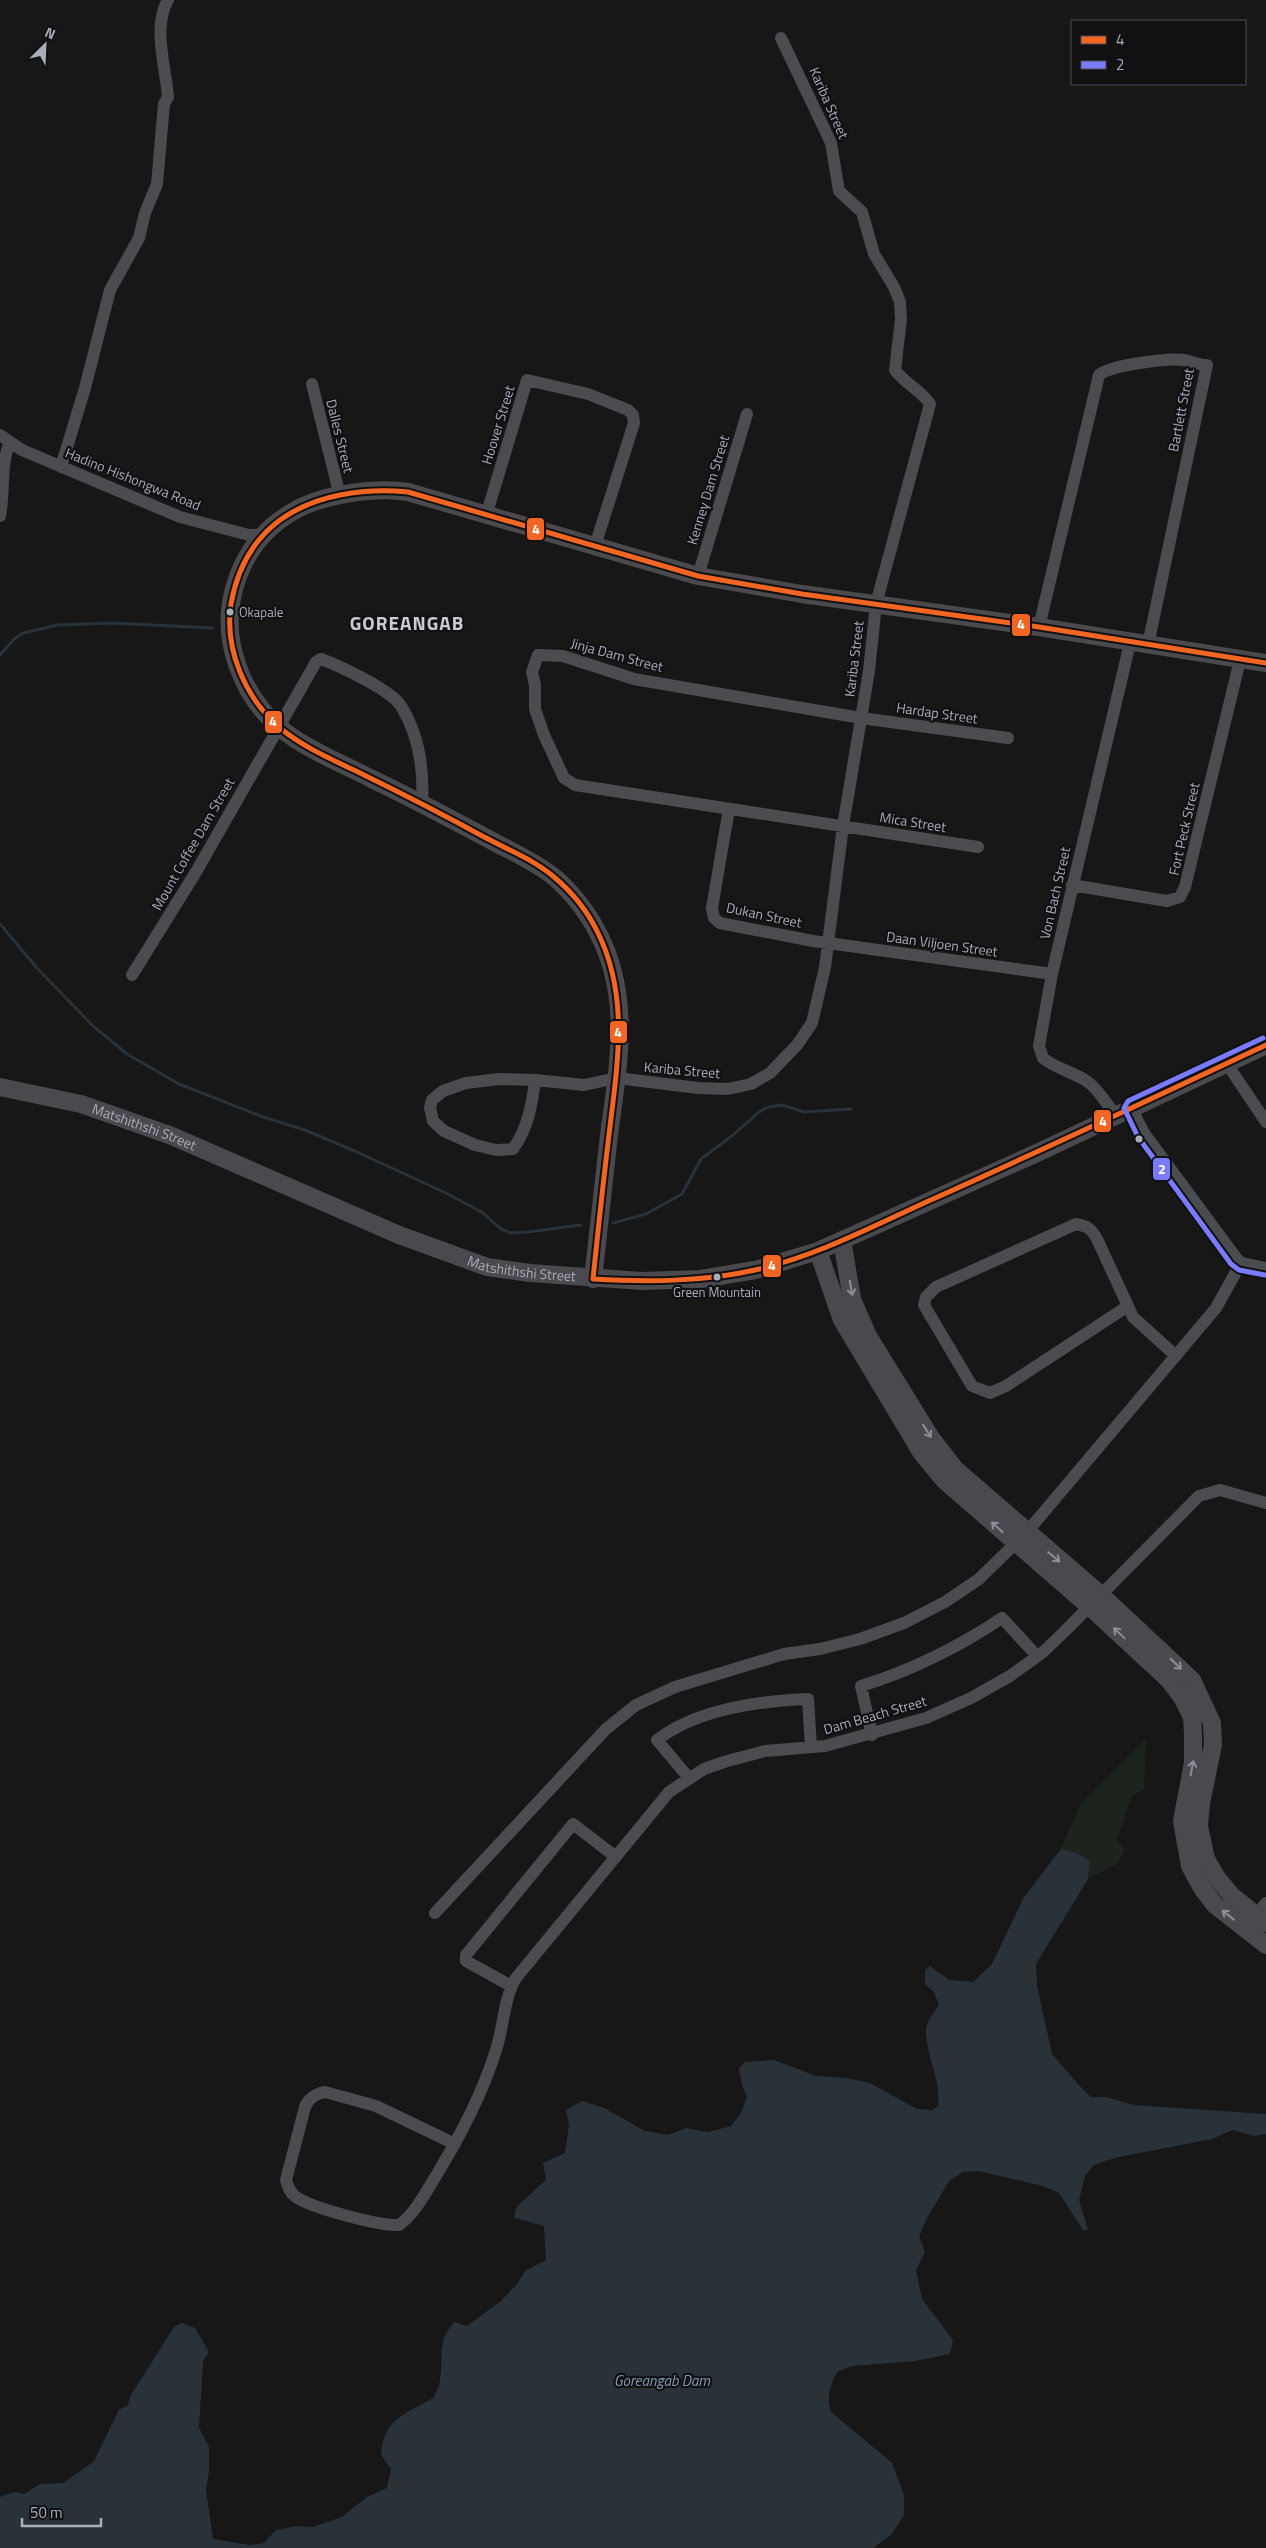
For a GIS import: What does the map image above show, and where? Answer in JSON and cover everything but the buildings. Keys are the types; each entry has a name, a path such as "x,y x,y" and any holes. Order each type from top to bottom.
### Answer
{"street":[{"path":"61,467 77,419 110,290 140,238 145,213 160,168 158,150 164,104 168,98 161,38 165,5 168,0"},
{"name":"Kariba Street","path":"535,1080 528,1122 522,1137 513,1149 496,1150 475,1145 444,1130 433,1121 430,1108 432,1100 443,1091 466,1083 499,1079 535,1080 584,1084 617,1078 698,1088 728,1089 751,1084 770,1073 797,1045 812,1023 829,942 843,826 861,718 876,604 930,404 925,396 902,379 895,370 901,319 900,302 894,287 874,254 862,212 838,191 831,143 781,38"},
{"name":"Bartlett Street","path":"1039,627 1099,375 1107,370 1158,361 1190,361 1207,365 1148,645"},
{"name":"Hoover Street","path":"486,516 527,380 588,394 628,410 633,415 634,423 595,546"},
{"name":"Dalles Street","path":"312,384 340,496"},
{"name":"Kenney Dam Street","path":"698,576 747,414"},
{"path":"0,516 3,491 2,454 5,438"},
{"name":"Hadino Hishongwa Road","path":"5,438 22,450 180,517 248,535 261,535"},
{"path":"592,1279 617,1078 621,1024 614,969 604,943 586,914 554,877 534,863 301,743 279,727 261,710 244,684 234,656 230,630 230,604 236,581 261,535 279,519 300,508 340,496 388,489 408,492 698,576 802,594 1039,627 1130,643 1266,663"},
{"name":"Von Bach Street","path":"1130,643 1072,885 1052,974 1039,1046 1043,1058 1064,1071 1087,1081 1144,1133 1241,1263"},
{"name":"Jinja Dam Street","path":"843,826 589,789 574,785 564,778 544,735 535,709 535,685 532,672 538,655 564,656 634,679 861,718"},
{"name":"Fort Peck Street","path":"1072,885 1167,901 1180,896 1185,887 1240,660"},
{"name":"Mount Coffee Dam Street","path":"132,975 196,872 316,662 326,661 355,675 390,695 401,706 416,742 423,773 422,804"},
{"name":"Hardap Street","path":"861,718 1008,738"},
{"name":"Dukan Street","path":"729,809 712,908 714,918 720,923 732,927 829,942"},
{"name":"Mica Street","path":"843,826 978,848"},
{"name":"Daan Viljoen Street","path":"829,942 1052,974"},
{"name":"Matshithshi Street","path":"0,1087 81,1104 172,1136 399,1235 487,1267 592,1279 642,1281 707,1278 755,1270 818,1251 1037,1153 1266,1045"},
{"path":"1227,1064 1266,1122"},
{"path":"1128,1306 1006,1386 990,1393 972,1386 924,1305 926,1297 936,1287 1076,1224 1087,1226 1092,1230 1128,1306 1133,1317 1176,1356"},
{"path":"842,1240 852,1299 868,1336 931,1438 955,1469 1022,1538"},
{"path":"818,1251 842,1320 921,1452 944,1480 1022,1538 1192,1680 1204,1702 1212,1723 1213,1745 1201,1803 1201,1839 1206,1859 1216,1878 1232,1896 1258,1917 1266,1945"},
{"path":"435,1914 606,1728 636,1705 675,1687 784,1654 820,1649 860,1639 904,1623 945,1602 979,1579 1022,1538 1216,1308 1241,1263 1266,1268"},
{"name":"Dam Beach Street","path":"511,1986 669,1792 704,1769 727,1760 765,1751 811,1747 872,1735 926,1718 971,1698 1010,1676 1037,1656 1096,1601 1199,1496 1220,1490 1266,1503"},
{"path":"872,1735 861,1686 898,1675 936,1659 1002,1618 1037,1656"},
{"path":"690,1778 657,1740 669,1731 724,1710 772,1701 808,1699 811,1747"},
{"path":"455,2144 376,2106 325,2092 318,2093 308,2101 305,2107 286,2180 294,2195 304,2202 375,2222 399,2226 406,2220 416,2208 455,2144 469,2120 498,2045 506,2011 508,1992 511,1986 466,1961 466,1955 573,1824 616,1856"}],"shaded area":[{"path":"1146,1739 1144,1789 1131,1797 1117,1840 1125,1850 1118,1863 1088,1879 1090,1861 1076,1853 1061,1849 1080,1805"}],"water":[{"name":"Goreangab Dam","path":"1061,1849 1076,1853 1090,1861 1088,1879 1036,1964 1037,1986 1052,2054 1091,2097 1106,2097 1134,2105 1266,2114 1266,2134 1254,2136 1232,2130 1212,2139 1114,2158 1094,2165 1085,2176 1079,2200 1088,2230 1083,2230 1059,2193 1043,2186 979,2171 963,2172 949,2181 926,2220 919,2237 925,2252 916,2270 922,2299 953,2340 950,2354 915,2361 852,2366 837,2372 832,2382 829,2401 831,2412 892,2463 904,2495 904,2515 891,2535 873,2548 0,2548 0,2497 14,2492 24,2494 40,2484 63,2483 94,2461 119,2410 128,2405 131,2395 174,2327 182,2323 195,2328 209,2352 203,2361 199,2428 209,2447 209,2471 206,2490 213,2539 250,2545 264,2543 276,2530 297,2526 313,2527 342,2517 367,2497 387,2488 391,2469 381,2455 386,2432 405,2413 433,2398 438,2389 443,2343 448,2330 454,2322 467,2326 501,2301 517,2284 525,2271 546,2260 544,2226 514,2218 517,2206 546,2180 543,2163 565,2153 569,2125 566,2110 582,2101 604,2108 645,2131 668,2135 686,2128 708,2132 731,2126 741,2113 747,2097 742,2085 739,2068 745,2062 774,2060 816,2076 846,2078 870,2083 917,2109 933,2110 938,2106 938,2087 927,2042 926,2029 930,2018 939,2005 934,1992 925,1984 925,1970 930,1966 949,1980 973,1982 992,1964 1024,1897"}],"waterway":[{"path":"0,655 14,639 23,633 58,625 112,623 213,628"},
{"path":"0,924 36,967 93,1026 127,1054 179,1084 263,1117 305,1130 357,1152 448,1194 483,1213 501,1229 511,1233 581,1225"},
{"path":"613,1223 646,1214 682,1194 701,1159 733,1135 759,1112 768,1107 782,1105 804,1112 851,1109"}],"transit line":[{"name":"4","path":"593,1279 615,1083 618,1032 618,1007 614,982 608,958 598,933 573,896 561,883 538,865 308,747 280,728 257,703 240,672 234,656 231,639 231,604 237,579 242,568 254,546 270,528 294,511 325,499 358,492 408,492 698,576 802,594 1039,627 1266,663"},
{"name":"2","path":"1263,1038 1128,1101 1124,1108 1138,1137 1231,1264 1239,1270 1265,1275"},
{"name":"4","path":"593,1279 654,1281 715,1277 755,1270 801,1257 868,1229 1266,1045"}],"place":[{"name":"Okapale","path":"230,612"},
{"name":"Green Mountain","path":"717,1277"}],"district":[{"name":"GOREANGAB","path":"407,623"}]}
